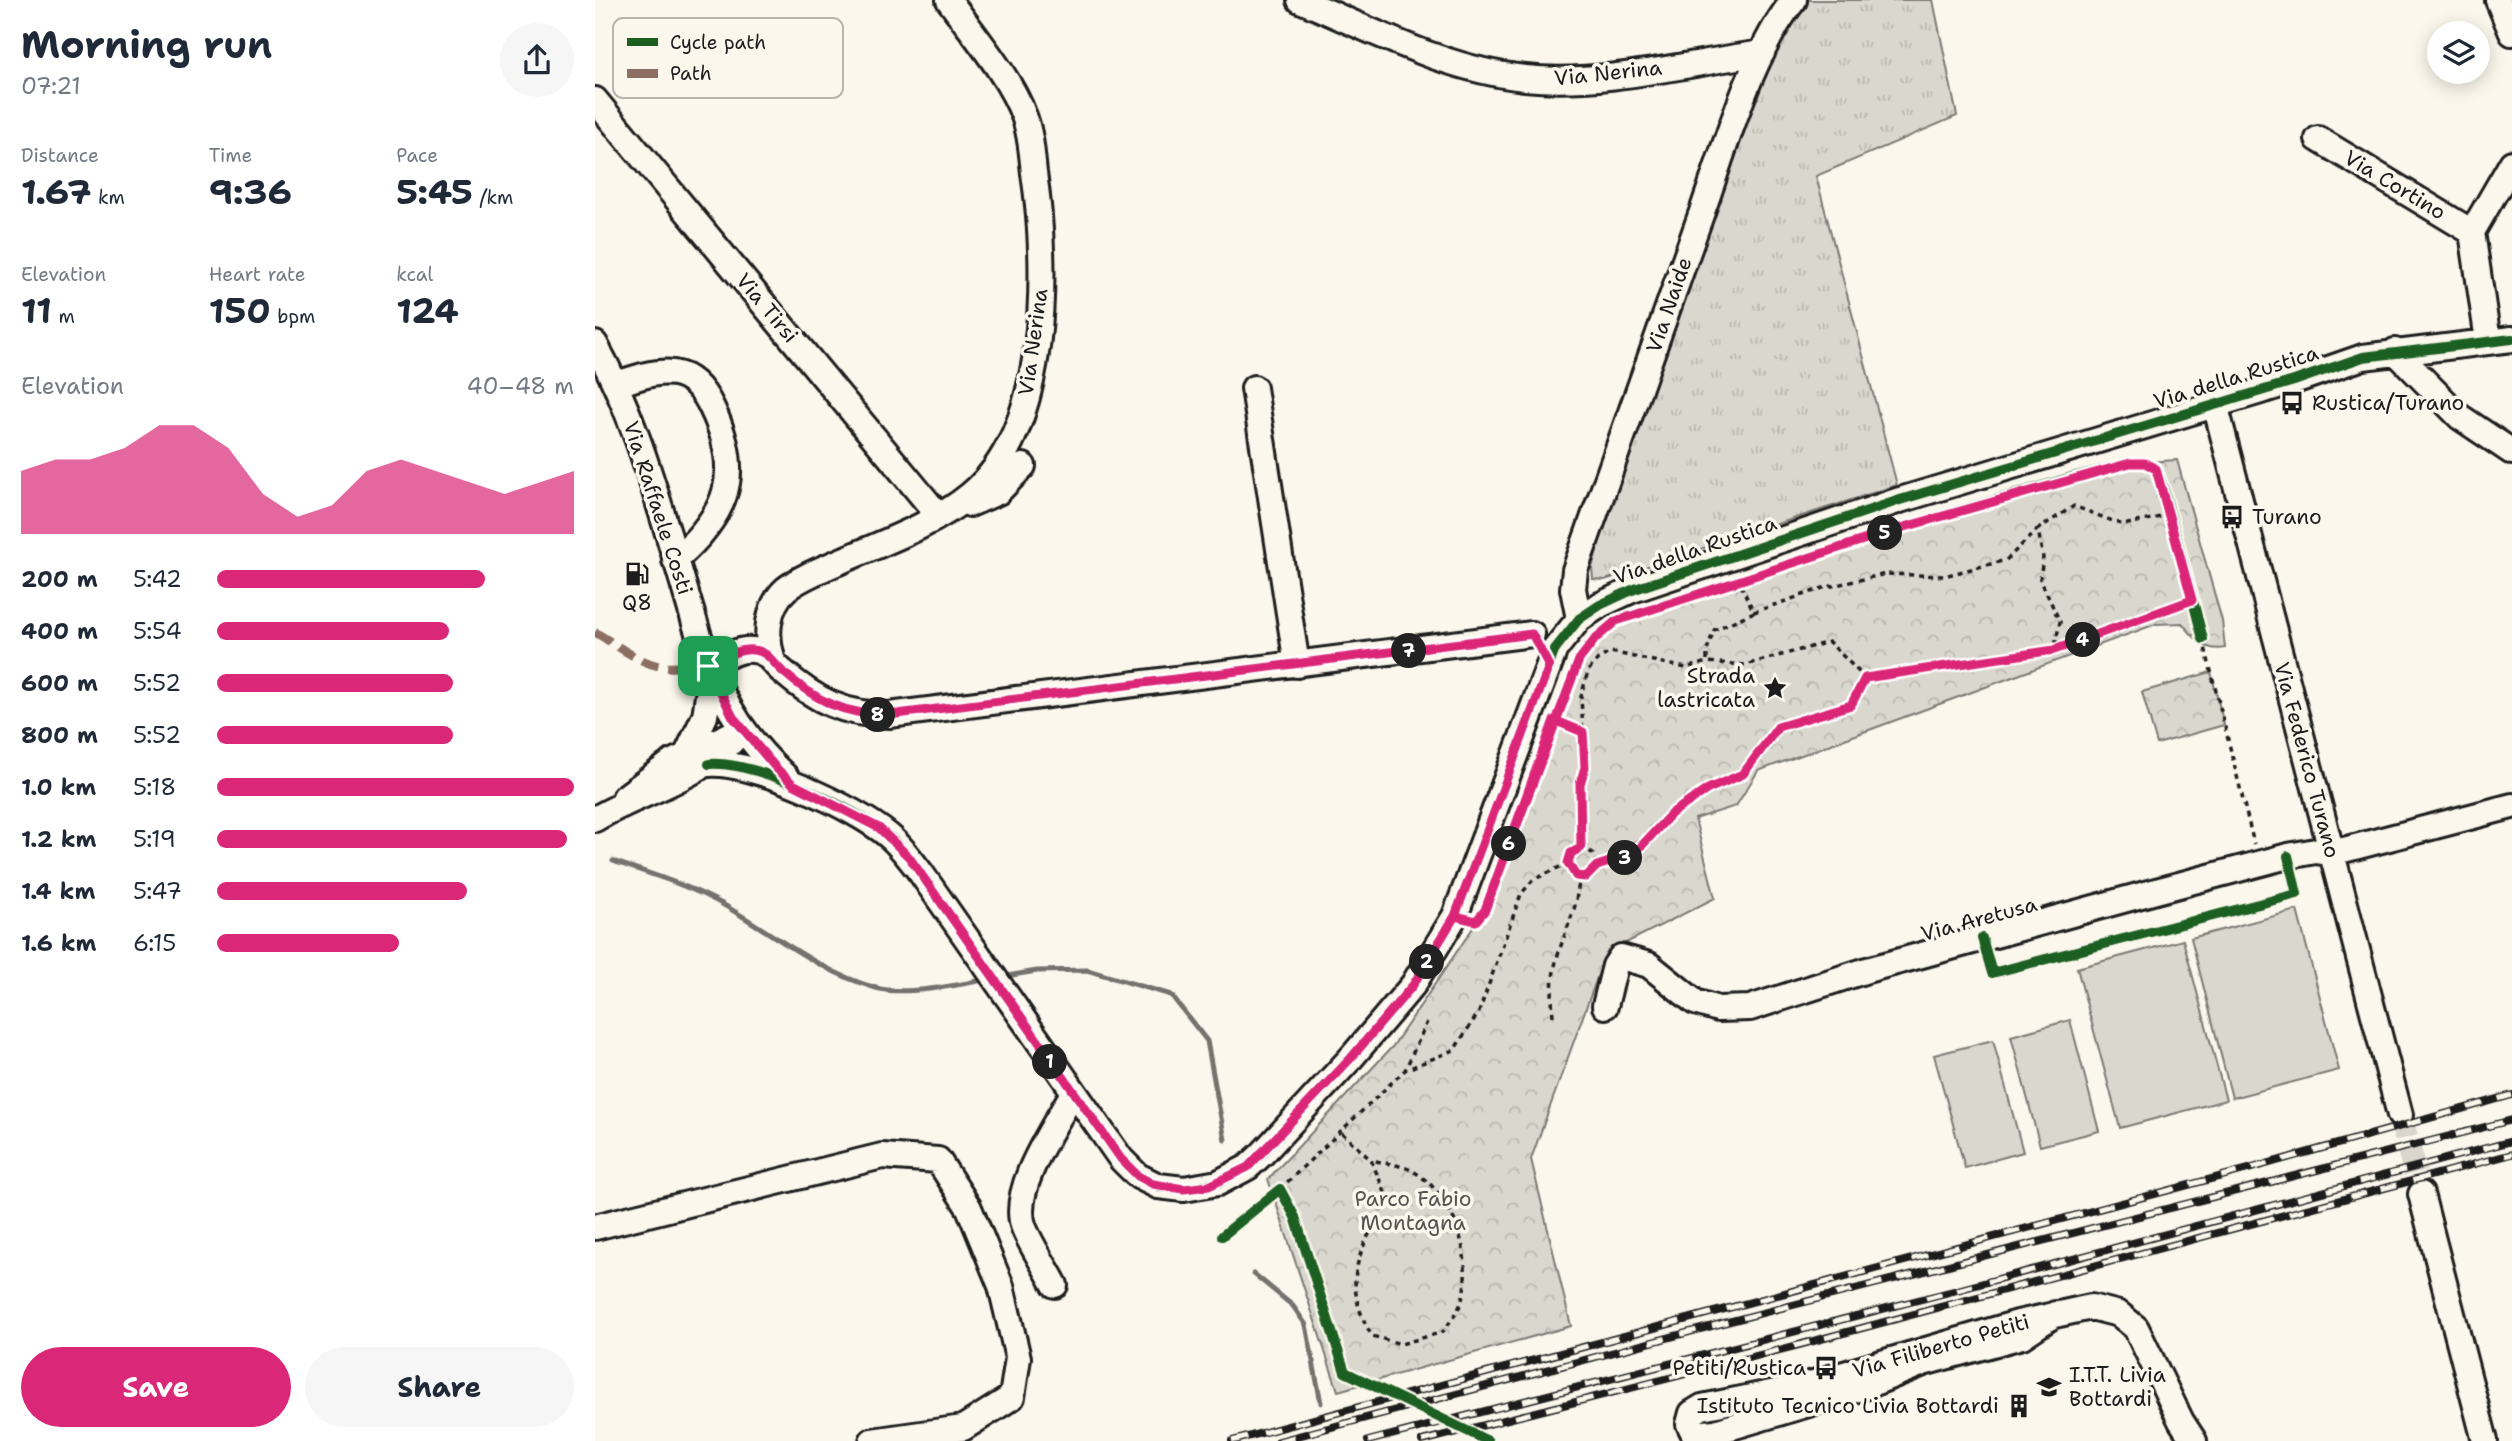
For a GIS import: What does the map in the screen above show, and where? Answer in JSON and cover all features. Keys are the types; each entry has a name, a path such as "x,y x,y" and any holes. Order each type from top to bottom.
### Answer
{"street":[{"name":"Via Nerina","path":"709,671 758,638 788,587 946,512 993,471 1019,420 1032,381 1038,335 1042,215 1025,116 950,0"},
{"name":"Via Nerina","path":"1300,0 1448,61 1524,78 1585,79 1762,53"},
{"name":"Via Naide","path":"1579,619 1573,589 1576,570 1712,183 1762,53 1777,21 1794,0"},
{"path":"2498,0 2512,33"},
{"name":"Via Tirsi","path":"595,100 946,512"},
{"name":"Via Cortino","path":"2318,139 2472,232"},
{"path":"2500,340 2472,232 2512,163"},
{"name":"Via della Rustica","path":"1073,1093 1121,1159 1138,1176 1167,1188 1192,1189 1226,1179 1255,1160 1351,1058 1413,985 1455,916 1561,640 1579,619 1600,605 1632,590 1900,500 2349,361 2395,351 2500,340"},
{"name":"Via Raffaele Costi","path":"595,344 616,384 641,447 709,671 743,729 793,784"},
{"path":"2395,351 2460,417 2512,452"},
{"path":"616,384 657,373 684,375 695,381 724,433 729,453 724,496 707,528 675,560"},
{"path":"1254,388 1297,665"},
{"name":"Via Federico Turano","path":"2215,404 2400,1115"},
{"path":"946,512 998,492 1023,466"},
{"path":"770,616 768,639 772,658"},
{"path":"740,650 759,651 772,658 781,670 805,689 844,711 863,715 938,711 1024,697 1532,634 1579,619"},
{"path":"1532,634 1549,666"},
{"name":"Via Raffaele Costi","path":"698,759 709,671"},
{"path":"600,816 661,790 698,759 727,749 743,729"},
{"path":"698,759 746,767 793,784 859,817 895,842 975,948 1073,1093 1032,1168 1019,1203 1023,1226 1055,1285"},
{"name":"Via Aretusa","path":"1605,1006 1615,966 1621,957 1649,965 1695,1002 1718,1009 1749,1008 1867,970 2143,894 2288,856 2316,850 2332,853 2512,806"},
{"path":"595,1227 882,1156 939,1160 969,1209 1002,1286 1018,1358 1012,1397 963,1428 871,1441"},
{"path":"2421,1194 2485,1441"},
{"name":"Via Filiberto Petiti","path":"2055,1314 2022,1336 1923,1363 1862,1388 1705,1434 1694,1434 1689,1424 1692,1413 1702,1407 1800,1387 1891,1358 2073,1308 2096,1308 2112,1311 2132,1322 2181,1421 2194,1441"}],"path":[{"path":"2167,503 2173,527"},
{"path":"1707,662 1707,650 1714,630 1754,612 1823,587 1886,574 1944,576 2006,560 2038,529 2074,506 2123,525 2170,515"},
{"path":"2038,529 2043,558 2041,579 2060,622 2054,650"},
{"path":"1737,577 1754,612"},
{"path":"1726,585 1737,577 1752,577"},
{"path":"1865,678 2054,650 2194,605 2189,588"},
{"path":"2201,634 2254,844"},
{"path":"1581,848 1580,784 1585,767 1581,697 1585,679 1593,663 1603,655 1620,652 1686,668 1707,662 1745,665 1829,642 1865,678"},
{"path":"1597,866 1593,853 1581,848 1571,853 1568,863 1571,873 1581,877 1591,874 1597,866 1634,854 1672,813 1708,789 1743,774 1778,727 1851,705 1865,678"},
{"path":"1549,732 1553,715 1583,732"},
{"path":"1405,1070 1454,1050 1479,1012 1521,894 1533,880 1568,863"},
{"path":"1553,1016 1551,992 1555,957 1575,908 1581,877"},
{"path":"1270,1197 1282,1194 1405,1070 1427,1022"},
{"path":"1342,1133 1371,1160 1387,1197 1361,1246 1354,1276 1358,1312 1371,1336 1401,1344 1443,1332 1462,1302 1467,1261 1450,1211 1432,1187 1412,1170 1371,1160"}],"green space":[{"path":"1806,0 1933,0 1957,116 1816,176 1897,485 1605,580 1593,579 1592,568 1599,543 1762,80 1789,19"},
{"name":"Parco Fabio Montagna","path":"2177,460 2222,621 2225,648 2205,646 2182,623 2156,624 1758,771 1736,806 1695,819 1715,898 1606,953 1531,1159 1571,1326 1338,1391 1268,1179 1393,1046 1485,910 1579,660 1596,638 1616,621 1894,530 2072,477 2130,463"},
{"path":"2211,672 2224,725 2157,744 2142,692"},
{"path":"2297,910 2339,1070 2232,1098 2191,938"},
{"path":"2183,940 2226,1100 2120,1128 2077,968"},
{"path":"2070,1020 2099,1131 2040,1146 2011,1036"},
{"path":"1993,1040 2023,1152 1965,1168 1934,1055"}],"waterway":[{"path":"613,861 709,897 816,962 876,988 916,990 988,979"},
{"path":"1001,977 1037,971 1087,970 1171,995 1207,1041 1225,1140"},
{"path":"1254,1274 1293,1306 1306,1325 1321,1403"}],"tunnel":[{"path":"2400,1115 2421,1194"}],"railway":[{"path":"1232,1441 2252,1168 2512,1095"},
{"path":"1279,1441 1731,1321 2512,1120"},
{"path":"1368,1441 1961,1289 2512,1141"},
{"path":"1422,1441 1791,1347 2512,1154"}],"marked path":[{"path":"595,632 635,657 662,667 690,664 705,656"}],"cycle path":[{"path":"709,764 751,770 803,788 853,812 889,836 921,873 1121,1159 1138,1176 1158,1186 1184,1189 1218,1183 1248,1167 1262,1154 1351,1058 1413,985 1455,916 1555,649 1579,619 1600,605 1632,590 1900,500 2294,381 2363,357 2512,339"},
{"path":"1455,916 1476,921 1485,910 1579,660 1596,638 1616,621 1894,530 2072,477 2130,463 2145,463 2156,469 2164,490 2203,639"},
{"path":"1982,938 1992,973 2297,894 2288,856"},
{"path":"1222,1236 1280,1189 1295,1217 1345,1372 1488,1441"}],"place":[{"name":"Rustica/Turano","path":"2292,403"},
{"name":"Turano","path":"2232,517"},
{"name":"Q8","path":"637,574"},
{"name":"Strada lastricata","path":"1775,688"},
{"name":"Petiti/Rustica","path":"1826,1368"},
{"name":"I.T.T. Livia Bottardi","path":"2049,1387"},
{"name":"Istituto Tecnico Livia Bottardi","path":"2019,1406"}],"route":[{"path":"708,666 733,717 776,768 793,784 879,828 909,857 975,948 1049,1060 1129,1168 1153,1184 1167,1188 1192,1189 1209,1186 1248,1167 1351,1058 1413,985 1455,916 1476,921 1485,910 1554,720 1583,732 1585,767 1580,784 1581,848 1571,853 1568,863 1571,873 1586,877 1597,866 1634,854 1672,813 1708,789 1743,774 1778,727 1851,705 1865,678 2054,650 2192,600 2164,490 2156,469 2145,463 2130,463 2072,477 1894,530 1616,621 1596,638 1579,660 1558,709 1485,910 1476,921 1455,916 1549,666 1532,634 1367,657 889,715 863,715 844,711 805,689 781,670 766,653 759,651 740,650 708,666"}]}
